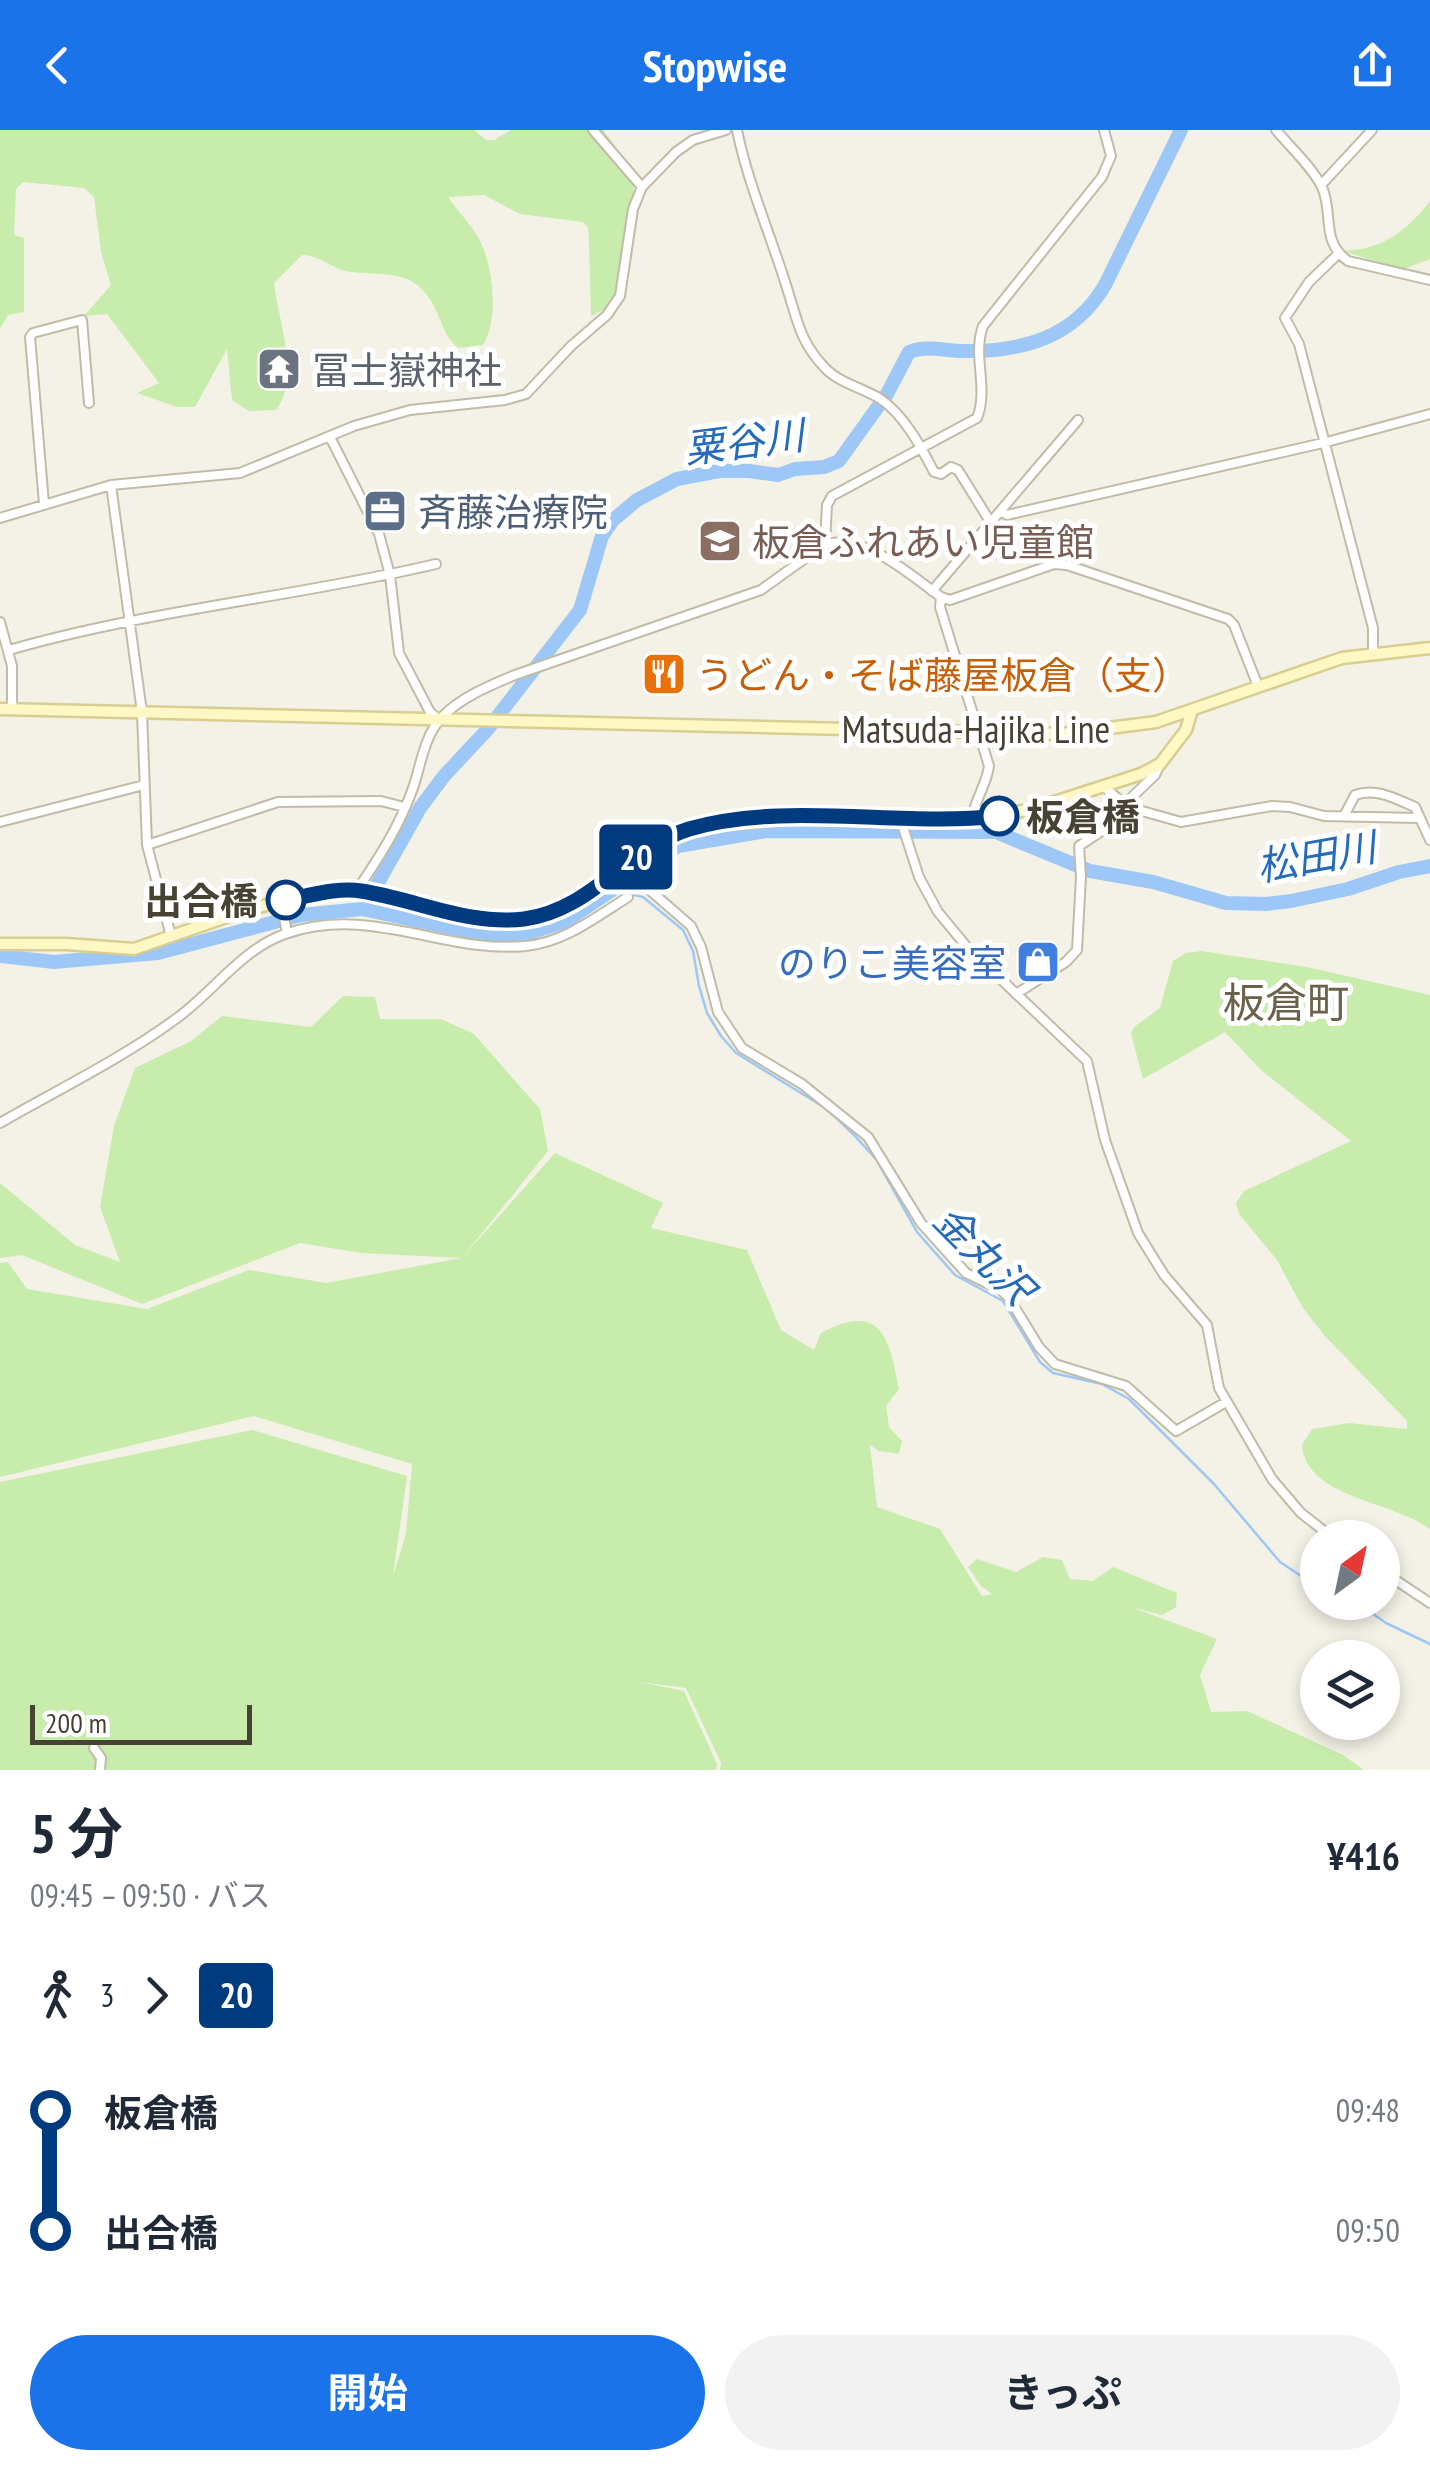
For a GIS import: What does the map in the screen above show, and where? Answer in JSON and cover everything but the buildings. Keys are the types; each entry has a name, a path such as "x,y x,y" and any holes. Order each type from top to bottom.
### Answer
{"main road":[{"name":"Matsuda-Hajika Line","path":"439,720 979,733 1089,732 1156,722 1326,662 1430,648"},
{"path":"6,710 439,720"},
{"path":"0,944 134,950 204,923 359,890 461,914 522,920 574,901 650,847 690,829 760,819 972,818 1033,809 1141,774 1160,764 1186,730 1192,710"}],"street":[{"path":"593,130 642,187"},
{"path":"681,130 693,140"},
{"path":"0,518 111,484 240,473 354,426 410,410 505,400 526,394 571,346 607,316 620,296 633,209 642,187 693,140 726,130"},
{"path":"737,130 796,326 828,372 888,405 921,446 937,474 951,467 958,470 990,523"},
{"path":"825,544 827,505 832,496 977,418 982,402 983,326 1102,178 1111,156 1104,130"},
{"path":"1276,130 1321,185 1331,242 1338,254 1348,260 1430,280"},
{"path":"1321,185 1372,130"},
{"path":"1338,254 1309,282 1285,318 1299,344 1373,628 1373,654"},
{"path":"44,504 30,337 33,333 82,320 89,404"},
{"path":"1001,512 1007,515 1430,414"},
{"path":"932,591 1078,420"},
{"path":"330,437 378,534 390,574 398,651 420,694 439,720"},
{"path":"111,484 142,712 147,845 172,936"},
{"path":"359,890 385,848 439,720 481,690 524,671 762,590 825,544 841,542 875,553 941,598 964,598 1054,564 1067,565 1228,619 1234,625 1258,686"},
{"path":"9,650 66,634 436,564"},
{"path":"941,598 940,607 988,766 972,818"},
{"path":"0,622 9,650 6,710"},
{"path":"1016,994 1066,962 1077,950 1081,876 1078,846 1116,823 1136,791 1155,775 1160,764"},
{"path":"0,822 144,785"},
{"path":"1103,786 1128,806 1181,822 1272,806 1344,816 1418,818"},
{"path":"1344,816 1355,794 1368,790 1415,807 1430,840"},
{"path":"147,845 278,802 381,801 404,807"},
{"path":"900,818 914,865 938,912 967,947 1087,1061 1105,1140 1138,1233 1164,1276 1207,1325 1212,1365 1226,1402 1272,1479 1309,1520"},
{"path":"646,886 691,926 718,1012 732,1038 754,1057 829,1103 868,1137 920,1223 966,1273 1009,1298 1038,1347 1054,1364 1126,1386 1171,1430 1187,1426 1226,1402"},
{"path":"0,1124 176,1019 257,948 287,930 361,923 474,944 525,946 572,932 628,897"},
{"path":"281,904 287,930"},
{"path":"1400,1583 1430,1603"},
{"path":"94,1748 101,1758 100,1770"}],"green space":[{"path":"0,130 474,130 486,140 494,140 511,130 603,130 621,154 634,186 620,290 607,308 591,316 589,239 583,222 520,214 484,195 448,197 478,237 489,266 493,308 483,345 458,348 431,300 409,280 346,271 302,255 274,283 287,366 287,382 276,410 249,411 232,400 227,349 195,407 177,407 137,393 159,383 107,314 84,316 111,285 101,252 94,197 84,188 23,182 16,189 14,235 24,238 24,312 8,315 0,329"},
{"path":"1430,201 1430,259 1401,270 1344,251 1370,247 1392,237"},
{"path":"1201,951 1307,967 1430,995 1430,1529 1335,1487 1318,1477 1307,1463 1302,1445 1312,1429 1349,1423 1407,1429 1407,1421 1303,1308 1277,1260 1239,1214 1236,1203 1244,1191 1351,1141 1262,1071 1225,1032 1143,1079 1131,1034 1134,1027 1160,1008 1173,961 1186,953"},
{"path":"343,996 375,997 380,1019 441,1019 474,1034 540,1109 548,1151 462,1258 555,1153 663,1203 651,1228 747,1250 781,1330 814,1350 821,1333 858,1321 870,1323 886,1340 899,1389 886,1406 889,1427 902,1441 899,1454 879,1451 870,1445 877,1507 940,1529 982,1596 992,1594 968,1567 977,1559 1016,1572 1043,1557 1062,1560 1070,1579 1093,1581 1113,1567 1177,1593 1176,1607 1162,1615 1131,1607 1217,1639 1200,1675 1211,1712 1247,1711 1300,1735 1300,1740 1310,1740 1343,1755 1364,1770 720,1770 721,1763 686,1688 639,1682 684,1691 717,1764 716,1770 0,1770 0,1482 252,1430 407,1476 393,1576 406,1534 412,1464 254,1416 0,1477 0,1263 8,1262 27,1289 147,1309 249,1270 326,1283 461,1258 361,1253 300,1243 142,1304 22,1255 0,1258 0,1183 75,1245 120,1262 100,1207 114,1126 135,1068 191,1041 222,1016 311,1027"}],"waterway":[{"name":"粟谷川","path":"366,904 420,808 487,730 580,610 602,536 613,520 637,500 677,479 719,471 778,475 839,461 887,394 909,352 1006,349 1062,329 1078,318 1105,285 1181,130"},
{"name":"松田川","path":"0,956 54,962 158,953 301,915 362,909 480,934 526,934 566,921 678,846 766,831 996,832 1090,871 1153,882 1226,903 1291,901 1430,866"},
{"name":"金丸沢","path":"613,890 643,897 683,930 693,951 707,1013 721,1036 736,1053 827,1109 854,1135 876,1159 917,1232 955,1275 1003,1301 1040,1362 1053,1373 1102,1384 1129,1399 1214,1484 1280,1562 1300,1575"},
{"name":"金丸沢","path":"1382,1620 1430,1644"}],"bus line":[{"name":"20","path":"286,900 357,890 461,914 522,920 558,910 666,837 690,829 794,818 999,816"}],"place":[{"name":"冨士嶽神社","path":"279,369"},
{"name":"斉藤治療院","path":"385,511"},
{"name":"板倉ふれあい児童館","path":"720,541"},
{"name":"うどん・そば藤屋板倉（支）","path":"664,674"},
{"name":"板倉橋","path":"999,816"},
{"name":"出合橋","path":"286,900"},
{"name":"のりこ美容室","path":"1038,962"}],"district":[{"name":"板倉町","path":"1286,1002"}]}
